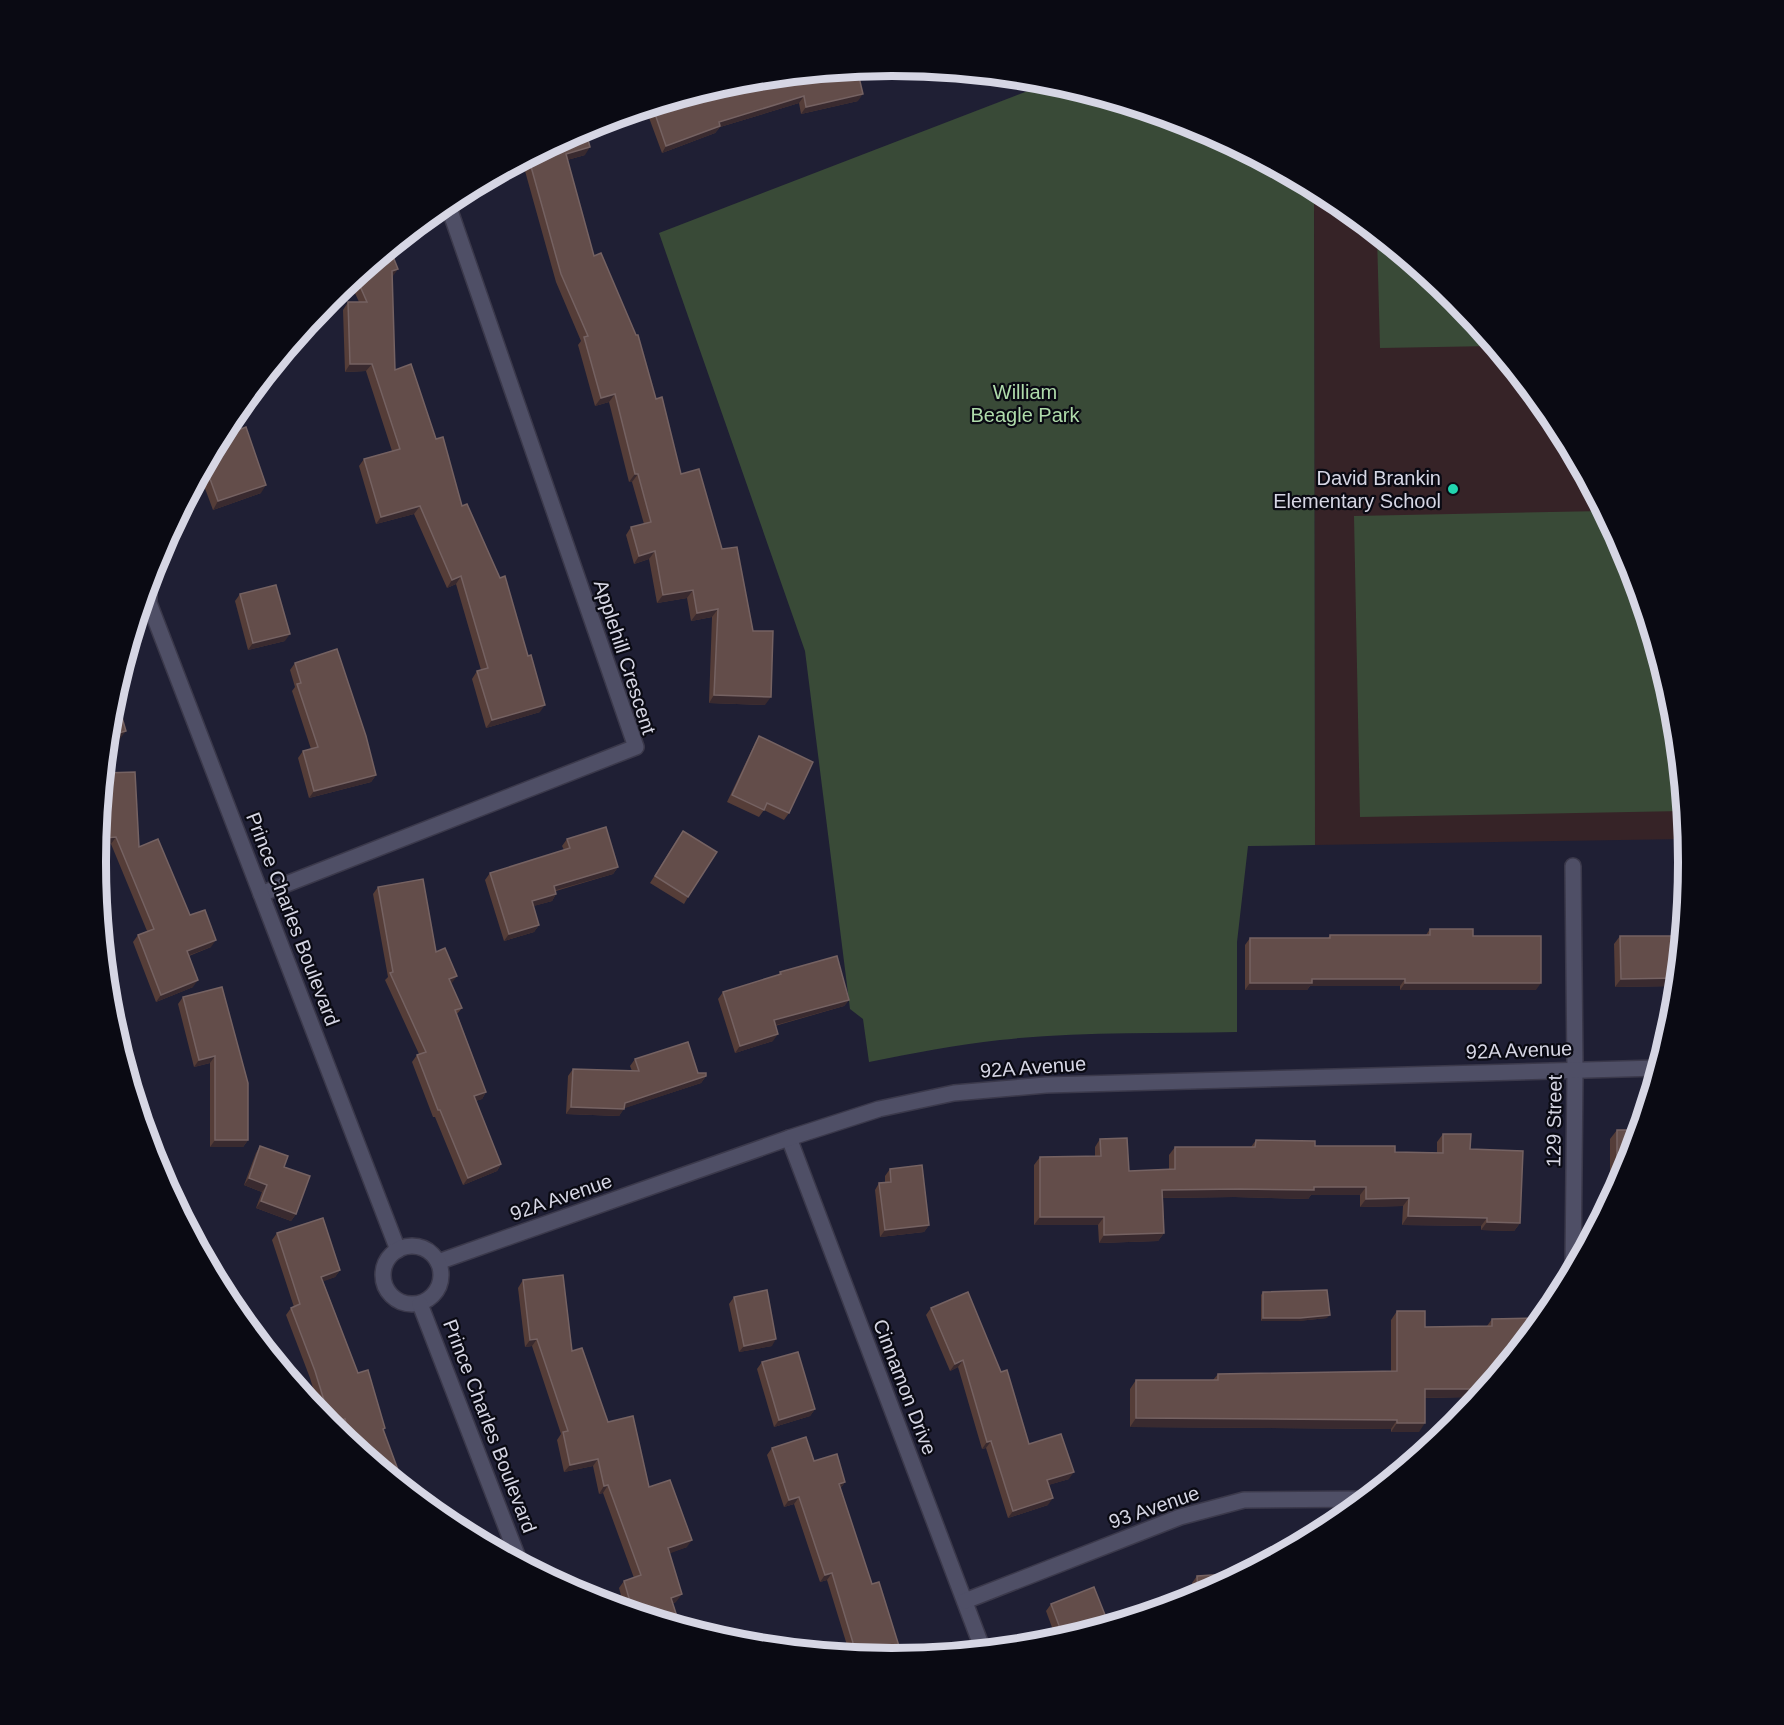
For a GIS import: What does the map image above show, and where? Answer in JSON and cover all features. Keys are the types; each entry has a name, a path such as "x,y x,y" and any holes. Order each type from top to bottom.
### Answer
{"street":[{"name":"Applehill Crescent","path":"261,894 636,747 451,212"},
{"name":"Prince Charles Boulevard","path":"149,607 398,1250"},
{"name":"129 Street","path":"1573,866 1575,1069 1573,1256"},
{"name":"92A Avenue","path":"438,1262 789,1138 879,1109 954,1093 1046,1085 1650,1068"},
{"name":"Cinnamon Drive","path":"789,1138 981,1643"},
{"path":"410,1246 419,1247 428,1251 438,1262 441,1275 440,1284 435,1293 420,1304 410,1305 400,1302 386,1289 383,1270 386,1261 398,1250 410,1246"},
{"name":"Prince Charles Boulevard","path":"420,1304 516,1552"},
{"name":"93 Avenue","path":"965,1601 1180,1517 1244,1500 1352,1499"}],"shaded area":[{"name":"David Brankin Elementary School","path":"1314,200 1370,239 1448,307 1516,384 1546,426 1573,470 1618,562 1651,659 1663,709 1671,760 1677,839 1315,845"}],"green space":[{"name":"William Beagle Park","path":"1031,90 1095,103 1193,136 1240,158 1314,200 1315,845 1248,846 1237,942 1237,1032 1029,1037 951,1047 869,1062 863,1019 850,1009 805,651 659,233"},
{"path":"1377,245 1448,307 1485,346 1380,348"},
{"path":"1595,511 1618,562 1651,659 1663,709 1676,811 1360,817 1354,516"}],"building":[{"path":"859,77 863,94 806,107 804,96 719,122 720,126 666,146 655,113 689,103 789,83"},
{"path":"588,138 590,147 566,154 594,256 601,253 636,335 638,335 656,399 662,397 681,474 699,469 722,549 737,547 753,631 773,631 771,697 714,695 718,609 697,613 693,590 663,595 655,551 639,556 631,527 651,522 638,474 635,474 615,394 601,398 584,337 588,336 561,274 531,165"},
{"path":"393,256 398,269 392,271 395,370 411,364 436,439 443,437 462,506 467,504 500,578 505,576 545,705 492,720 477,671 488,668 461,576 452,580 420,506 381,517 364,459 400,449 372,364 350,364 348,302 367,302 360,285"},
{"path":"246,427 266,485 218,501 208,474 235,431"},
{"path":"276,585 290,634 253,643 240,594"},
{"path":"337,649 366,736 376,775 314,791 303,751 318,747 297,684 301,683 295,663"},
{"path":"120,712 126,731 117,733"},
{"path":"759,736 813,762 789,813 767,803 764,810 732,795"},
{"path":"135,772 139,847 158,839 190,915 205,910 216,940 187,951 198,980 161,995 138,935 154,929 116,837 107,838 112,773"},
{"path":"606,827 618,867 554,886 556,894 532,901 539,925 509,934 490,873 570,848 567,839"},
{"path":"683,831 717,852 688,897 655,876"},
{"path":"423,879 436,952 445,948 457,976 449,979 462,1008 455,1010 486,1092 474,1096 501,1164 468,1178 417,1055 426,1052 390,973 393,972 378,887"},
{"path":"1430,929 1473,929 1473,936 1541,936 1541,983 1405,983 1405,979 1312,979 1312,983 1250,983 1250,938 1430,935"},
{"path":"1620,936 1674,936 1669,978 1621,979"},
{"path":"837,956 849,1000 774,1020 778,1034 740,1046 723,992 781,974 780,972"},
{"path":"222,987 248,1083 248,1140 215,1140 215,1056 199,1060 183,997"},
{"path":"688,1042 698,1073 706,1073 706,1076 625,1103 624,1109 571,1107 573,1069 639,1071 635,1059"},
{"path":"1617,1130 1630,1130 1618,1163 1617,1165"},
{"path":"1443,1134 1471,1134 1470,1149 1523,1151 1520,1223 1487,1222 1487,1218 1408,1216 1409,1198 1366,1199 1366,1187 1314,1187 1314,1190 1162,1190 1164,1233 1104,1235 1104,1217 1040,1217 1040,1157 1101,1156 1100,1139 1127,1138 1129,1171 1175,1169 1175,1147 1255,1147 1256,1140 1315,1141 1315,1146 1395,1146 1395,1152 1443,1153"},
{"path":"260,1146 288,1156 284,1167 310,1176 296,1214 261,1201 267,1185 249,1178"},
{"path":"922,1165 929,1225 885,1230 879,1183 891,1182 890,1169"},
{"path":"323,1218 340,1270 321,1277 358,1373 368,1370 385,1428 383,1429 400,1474 348,1429 345,1419 339,1421 326,1408 291,1308 300,1304 277,1233"},
{"path":"563,1275 572,1351 582,1348 608,1422 633,1416 649,1487 670,1480 692,1540 668,1548 682,1594 671,1598 678,1619 631,1604 624,1581 641,1575 608,1485 604,1486 598,1459 570,1465 563,1432 568,1431 537,1339 530,1340 523,1280"},
{"path":"767,1290 776,1339 744,1346 734,1297"},
{"path":"1327,1290 1330,1315 1263,1318 1263,1292"},
{"path":"968,1292 1001,1372 1007,1370 1029,1444 1061,1434 1074,1472 1047,1480 1053,1498 1013,1511 991,1441 987,1442 963,1360 955,1364 931,1308"},
{"path":"1397,1311 1425,1311 1425,1327 1492,1326 1492,1319 1532,1318 1475,1389 1425,1389 1425,1423 1397,1423 1397,1420 1136,1418 1136,1380 1218,1380 1218,1374 1397,1371"},
{"path":"798,1352 815,1409 779,1420 762,1362"},
{"path":"806,1437 814,1461 837,1454 845,1482 839,1484 872,1584 879,1582 899,1646 896,1648 854,1647 832,1573 825,1575 799,1497 789,1500 772,1448"},
{"path":"1224,1574 1197,1587 1197,1576"},
{"path":"1094,1587 1106,1619 1061,1630 1051,1604"}],"place":[{"name":"David Brankin Elementary School","path":"1453,489"}]}
